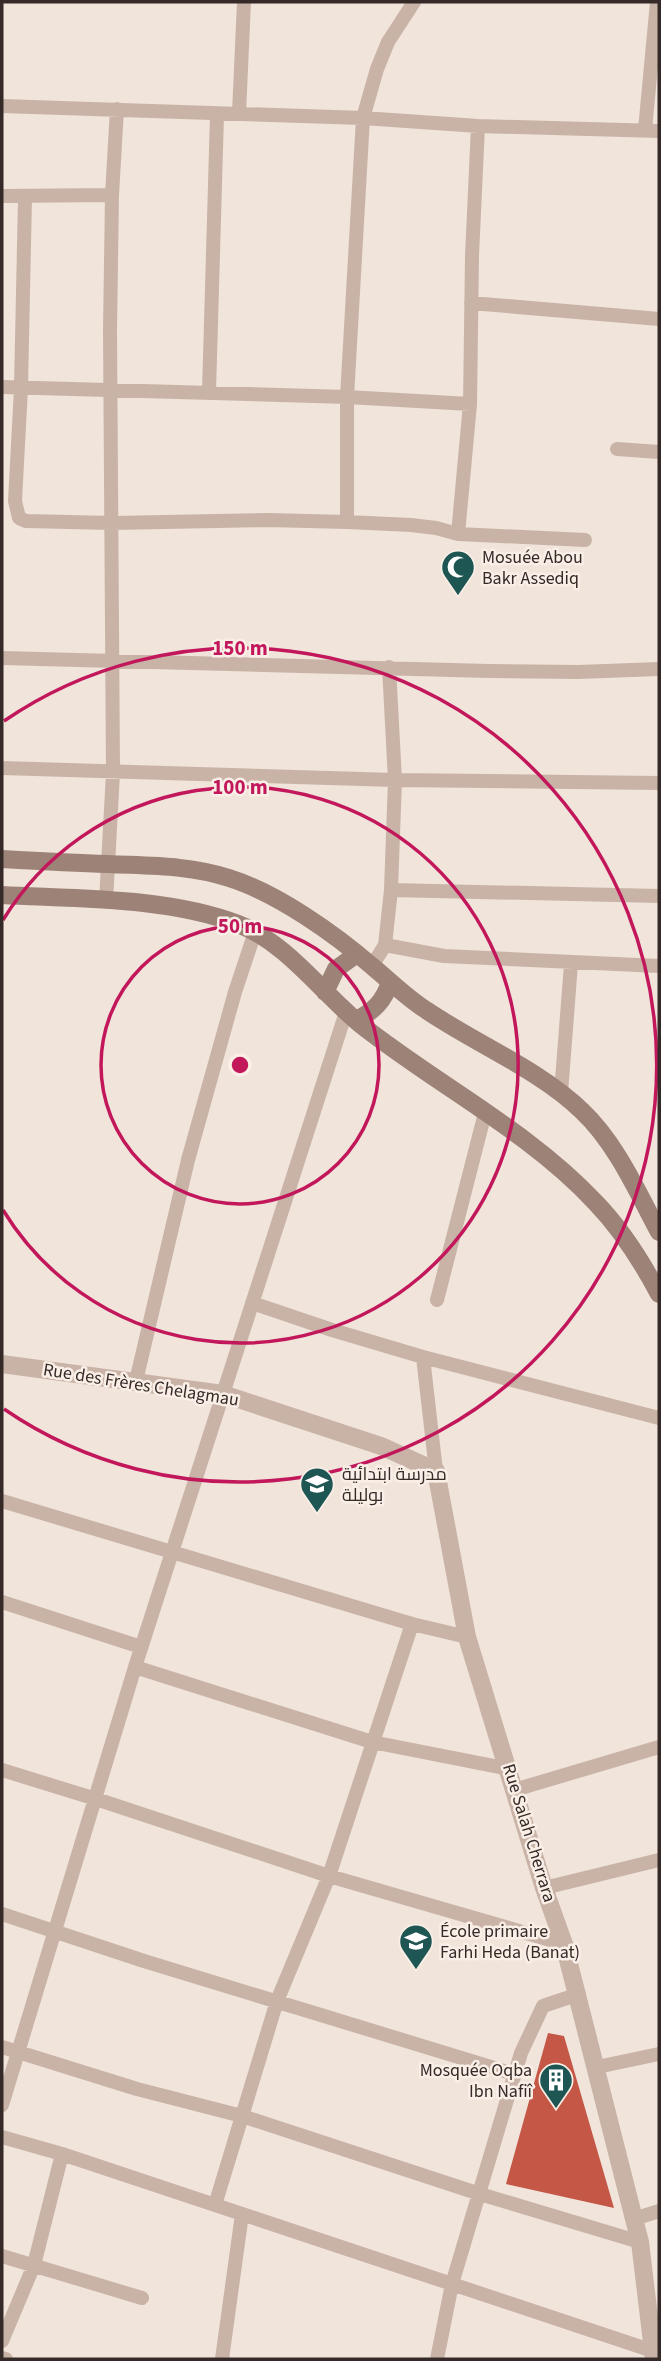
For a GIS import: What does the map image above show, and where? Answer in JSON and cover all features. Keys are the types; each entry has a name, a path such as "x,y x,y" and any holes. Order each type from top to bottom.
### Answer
{"main road":[{"path":"2,859 164,865 202,870 262,891 357,954 422,1008 465,1036 514,1062 584,1112 620,1163 659,1232"},
{"path":"2,895 149,905 210,916 255,932 282,950 351,1016 396,1051 552,1161 596,1203 644,1267 659,1294"},
{"path":"325,992 336,969 357,954"},
{"path":"351,1016 368,1014 379,1005 390,982"}],"street":[{"path":"239,113 244,2"},
{"path":"347,522 346,397 363,118 388,42 414,2"},
{"path":"2,106 239,113 478,126 652,131 658,2 642,2"},
{"path":"106,901 113,773 112,195 117,109"},
{"path":"209,393 217,114"},
{"path":"458,534 470,404 478,126"},
{"path":"2,196 25,198 112,195"},
{"path":"25,198 21,388 15,501 19,518 26,521 112,523 268,520 347,522 411,525 458,534 585,540"},
{"path":"471,303 659,319"},
{"path":"2,387 346,397 470,404"},
{"path":"617,449 659,452"},
{"path":"2,658 565,672 659,669"},
{"path":"372,966 385,945 391,890 396,780 390,667"},
{"path":"2,768 396,780 659,783"},
{"path":"391,890 659,896"},
{"path":"136,1381 188,1160 235,992 255,932"},
{"path":"385,945 444,956 659,967"},
{"path":"561,1093 572,964"},
{"path":"2,2105 171,1552 252,1303 351,1016"},
{"path":"437,1300 485,1112"},
{"path":"252,1303 423,1357 659,1418"},
{"path":"423,1357 436,1471"},
{"name":"Rue des Frères Chelagmau","path":"2,1364 223,1394 381,1446 436,1471"},
{"name":"Rue Salah Cherrara","path":"436,1471 467,1637 579,1994 640,2242 656,2355"},
{"path":"2,1501 412,1624 467,1637"},
{"path":"2,1602 141,1647"},
{"path":"215,2205 277,2001 329,1876 412,1624"},
{"path":"135,1667 372,1742 509,1769"},
{"path":"514,1790 659,1747"},
{"path":"2,1770 329,1876 564,1944"},
{"path":"544,1888 659,1860"},
{"path":"2,1914 144,1961 514,2074"},
{"path":"437,2359 452,2284 514,2074 529,2033 543,2006 579,1994"},
{"path":"2,2046 137,2089 242,2116 480,2194 640,2242"},
{"path":"597,2067 659,2054"},
{"path":"2,2137 62,2154 656,2355"},
{"path":"2,2341 34,2265 62,2154"},
{"path":"634,2219 659,2211"},
{"path":"222,2359 242,2214"},
{"path":"2,2256 142,2298"}],"building":[{"name":"Mosquée Oqba Ibn Nafiî","path":"548,2033 564,2036 614,2208 506,2184"}],"place":[{"name":"Mosuée Abou Bakr Assediq","path":"458,597"},
{"name":"مدرسة ابتدائية بوليلة","path":"317,1514"},
{"name":"École primaire Farhi Heda (Banat)","path":"416,1971"},
{"name":"Mosquée Oqba Ibn Nafiî","path":"556,2110"}]}
